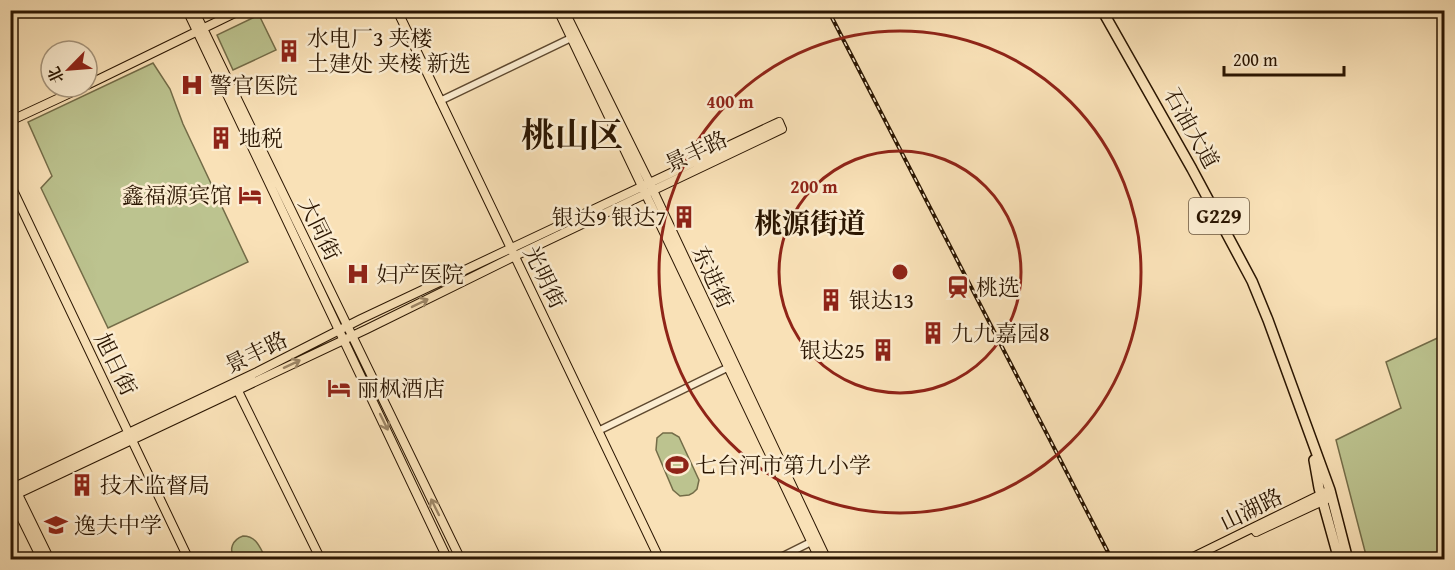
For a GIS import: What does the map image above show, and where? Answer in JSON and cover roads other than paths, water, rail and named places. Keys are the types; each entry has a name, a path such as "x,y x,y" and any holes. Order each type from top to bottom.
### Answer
{"highway":[{"name":"石油大道","path":"1102,10 1192,168 1251,281 1272,330 1348,560"},
{"name":"石油大道","path":"1327,495 1339,560"}],"main road":[{"name":"大同街","path":"187,10 199,28 343,328 461,560"},
{"name":"大同街","path":"194,10 199,28"},
{"path":"99,78 231,10"},
{"path":"199,28 241,10"},
{"name":"光明街","path":"397,10 660,560"},
{"name":"东进街","path":"558,10 648,189 729,367 815,541 827,560"},
{"name":"东进街","path":"564,10 815,541 820,560"},
{"path":"10,120 52,99"},
{"path":"10,120 56,99"},
{"name":"景丰路","path":"131,436 343,328 513,253 782,129 779,122 648,189"},
{"name":"旭日街","path":"10,184 189,560"},
{"name":"景丰路","path":"13,492 348,338 513,253"},
{"name":"大同街","path":"348,338 448,560"},
{"path":"237,389 321,560"},
{"path":"10,478 13,492 42,560"},
{"path":"13,492 50,560"},
{"name":"山湖路","path":"1187,560 1327,495"},
{"name":"山湖路","path":"1198,560 1327,495"}],"street":[{"path":"440,101 571,38"},
{"path":"598,431 729,367"},
{"path":"775,560 815,541"}],"railway":[{"path":"828,10 1112,560"}],"place":[{"name":"水电厂3 夹楼 土建处 夹楼 新选","path":"289,51"},
{"name":"警官医院","path":"192,85"},
{"name":"地税","path":"221,138"},
{"name":"鑫福源宾馆","path":"250,195"},
{"name":"银达9 银达7","path":"684,217"},
{"name":"妇产医院","path":"358,274"},
{"name":"桃选","path":"958,287"},
{"name":"银达13","path":"831,300"},
{"name":"九九嘉园8","path":"933,333"},
{"name":"银达25","path":"883,350"},
{"name":"丽枫酒店","path":"339,388"},
{"name":"七台河市第九小学","path":"677,465"},
{"name":"技术监督局","path":"82,485"},
{"name":"逸夫中学","path":"56,525"}],"district":[{"name":"桃山区","path":"572,135"},
{"name":"桃源街道","path":"810,223"}]}
